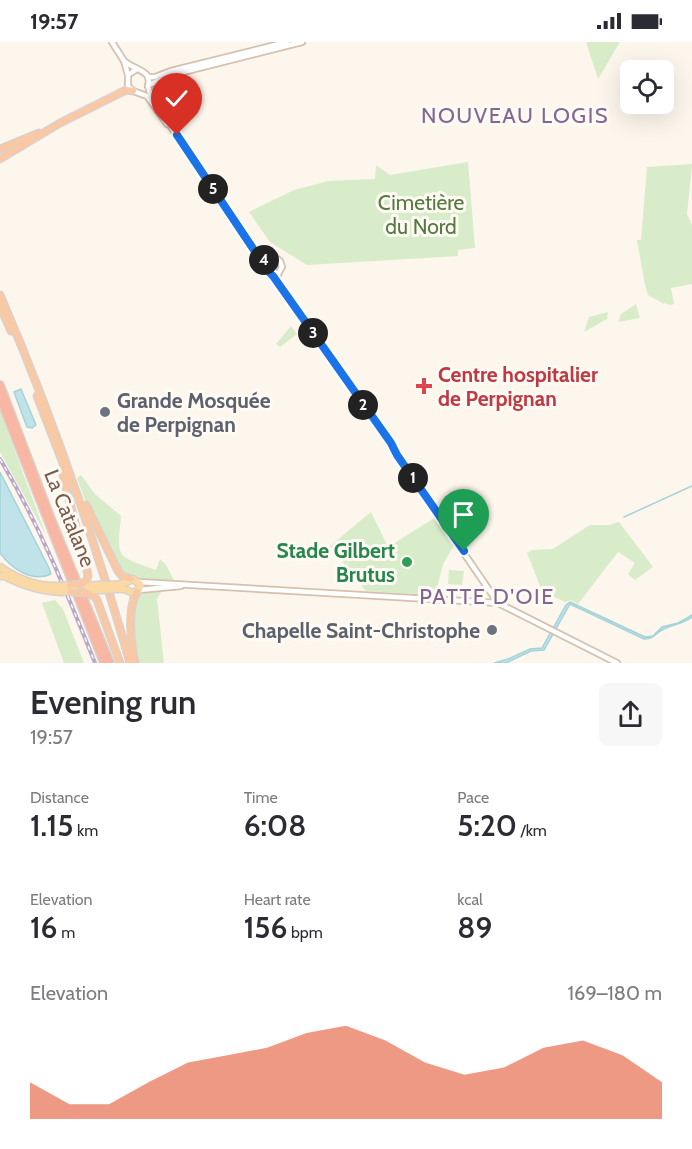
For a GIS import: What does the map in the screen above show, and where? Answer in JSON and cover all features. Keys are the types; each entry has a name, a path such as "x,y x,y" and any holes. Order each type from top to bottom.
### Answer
{"highway":[{"path":"0,159 122,88 128,78"},
{"path":"0,149 46,131 126,90 136,92"},
{"path":"0,295 85,504 118,571 122,576 131,579"},
{"path":"0,308 32,381 73,490 128,663"},
{"path":"32,381 74,511 88,575 84,588"},
{"name":"La Catalane","path":"0,385 110,663"},
{"name":"La Catalane","path":"0,398 104,663"},
{"path":"57,434 95,545 128,663"},
{"path":"71,588 84,588 97,600 120,663"},
{"path":"135,663 132,641 132,602 138,591"}],"main road":[{"path":"112,42 124,61 128,78 136,92 147,96 195,162"},
{"path":"149,77 287,42"},
{"path":"136,92 171,75 302,42"},
{"path":"124,61 145,72 149,77 148,86 151,97 254,250 266,264 267,270 275,274 498,603"},
{"path":"128,78 137,69"},
{"path":"248,240 265,257 276,258 282,262 282,270 275,274"},
{"path":"266,264 271,259"},
{"path":"0,567 34,583 60,589"},
{"path":"0,576 38,590 71,588"},
{"path":"84,588 111,587 131,579 139,582 498,603 617,663"},
{"path":"138,591 139,582"},
{"path":"111,587 133,593 191,585"}],"green space":[{"path":"586,42 620,42 598,79"},
{"name":"Cimetière du Nord","path":"468,162 475,248 458,250 458,256 307,265 270,242 249,212 294,190 328,181 375,179 376,165 390,175"},
{"path":"692,164 687,214 692,225 692,284 671,288 674,304 664,304 648,295 637,240 641,240 647,167"},
{"path":"636,304 640,318 618,322 621,314"},
{"path":"608,312 607,319 584,332 589,317"},
{"path":"291,326 297,334 280,347 276,344"},
{"path":"0,411 46,535 0,452"},
{"path":"81,475 95,494 121,516 119,541 122,554 126,558 156,570 160,559 175,582 143,580 137,576 126,576 120,570 86,503 77,478"},
{"path":"371,512 388,547 436,517 455,544 443,564 437,588 430,595 366,591 330,546"},
{"path":"619,522 653,567 635,580 628,574 635,563 618,552 578,604 571,600 565,602 542,591 527,553 532,550 553,549 590,525 609,525"},
{"path":"449,570 464,571 462,585 448,584"},
{"path":"163,589 157,599 164,663 138,663 134,611 136,599 144,592"},
{"path":"55,600 63,609 84,663 64,663 42,603"}],"water":[{"path":"21,389 36,425 32,428 27,427 14,392"},
{"path":"0,472 51,574 37,577 29,575 16,569 0,553"},
{"path":"570,602 645,637 653,636 662,627 678,623 692,615 692,617 662,630 653,637 644,639 570,604 544,650 531,651 506,663 494,663 530,649 542,648 566,605"}],"waterway":[{"path":"624,517 692,486"}],"railway":[{"path":"0,459 40,534 95,663"}],"place":[{"name":"Centre hospitalier de Perpignan","path":"424,386"},
{"name":"Grande Mosquée de Perpignan","path":"105,412"},
{"name":"Stade Gilbert Brutus","path":"407,562"},
{"name":"Chapelle Saint-Christophe","path":"492,630"}],"district":[{"name":"NOUVEAU LOGIS","path":"515,115"},
{"name":"PATTE D'OIE","path":"487,596"}],"route":[{"path":"177,135 254,250 265,261 268,272 272,274 281,290 286,293 464,551"}]}
